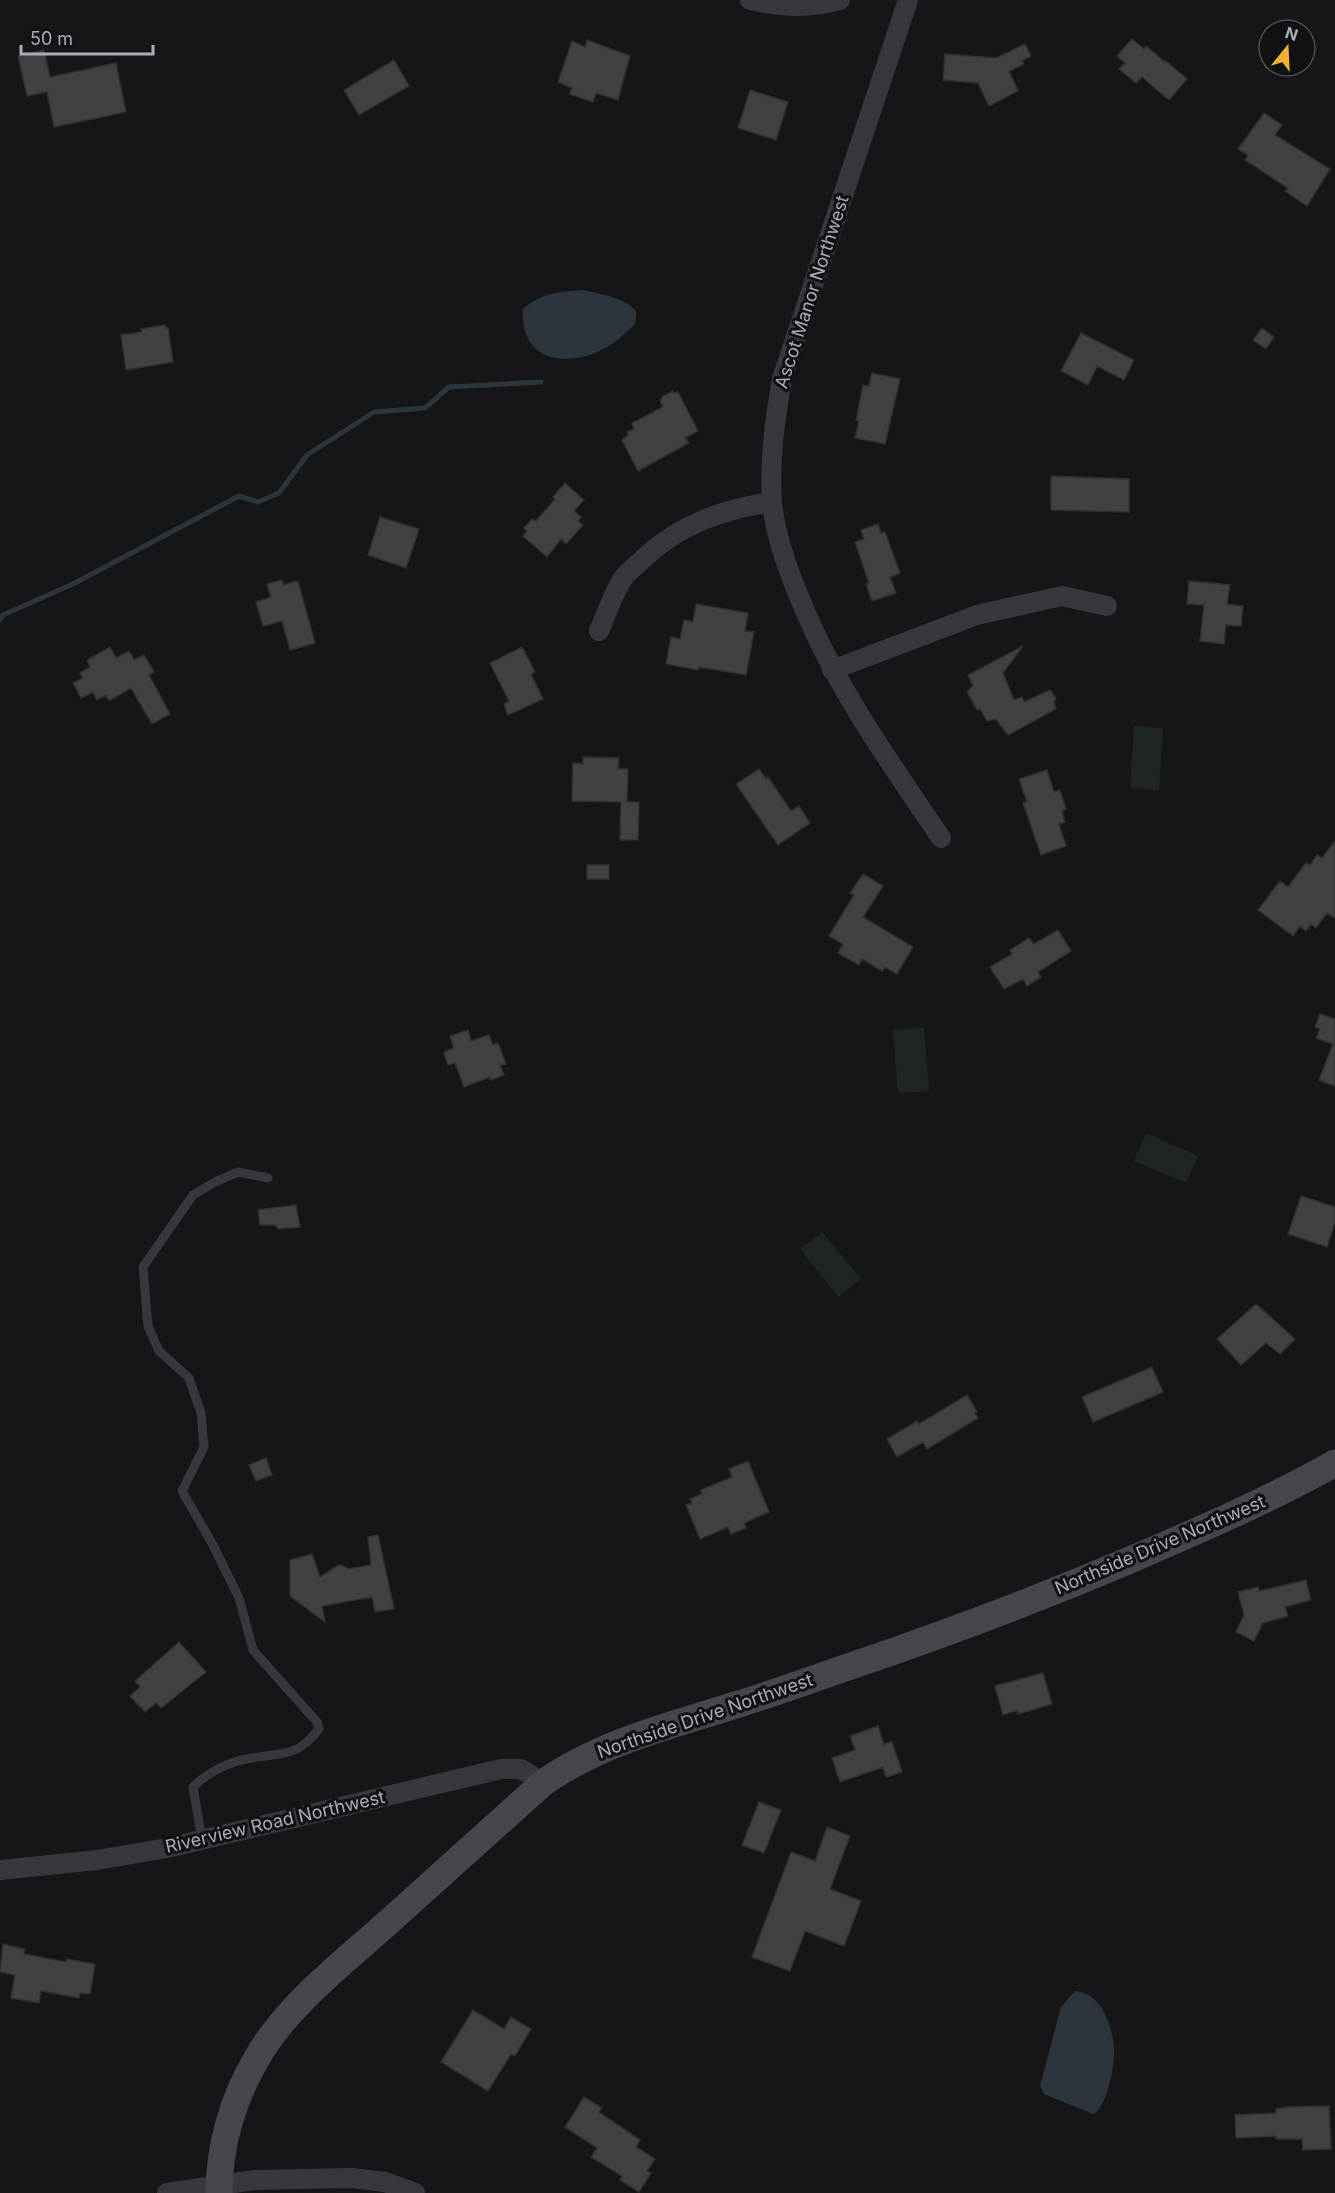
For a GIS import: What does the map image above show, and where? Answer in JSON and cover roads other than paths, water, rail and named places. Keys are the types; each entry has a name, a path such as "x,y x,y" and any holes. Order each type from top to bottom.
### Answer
{"main road":[{"name":"Northside Drive Northwest","path":"219,2189 229,2124 241,2088 257,2057 277,2030 349,1957 543,1783 579,1761 662,1728 741,1704 903,1649 1065,1587 1221,1522 1335,1463"}],"street":[{"path":"750,0 779,7 801,7 840,0"},
{"name":"Ascot Manor Northwest","path":"908,0 782,379 772,440 772,502 776,531 790,576 809,624 832,670 856,713 941,838"},
{"path":"599,631 615,592 626,575 656,547 692,525 716,514 742,506 772,502"},
{"path":"832,670 977,615 1062,596 1107,606"},
{"name":"Riverview Road Northwest","path":"0,1869 97,1860 167,1848 501,1769 521,1769 543,1783"},
{"path":"167,2193 219,2189 255,2180 352,2178 385,2182 415,2193"}],"lane":[{"path":"202,1840 193,1787 201,1779 227,1765 252,1758 281,1755 303,1747 319,1729 317,1722 254,1650 240,1598 182,1491 204,1447 201,1413 189,1378 159,1351 148,1326 143,1267 194,1195 214,1182 238,1172 268,1178"}],"waterway":[{"path":"0,620 3,615 75,583 239,496 258,502 279,493 307,455 374,412 425,408 449,387 541,382"}]}
